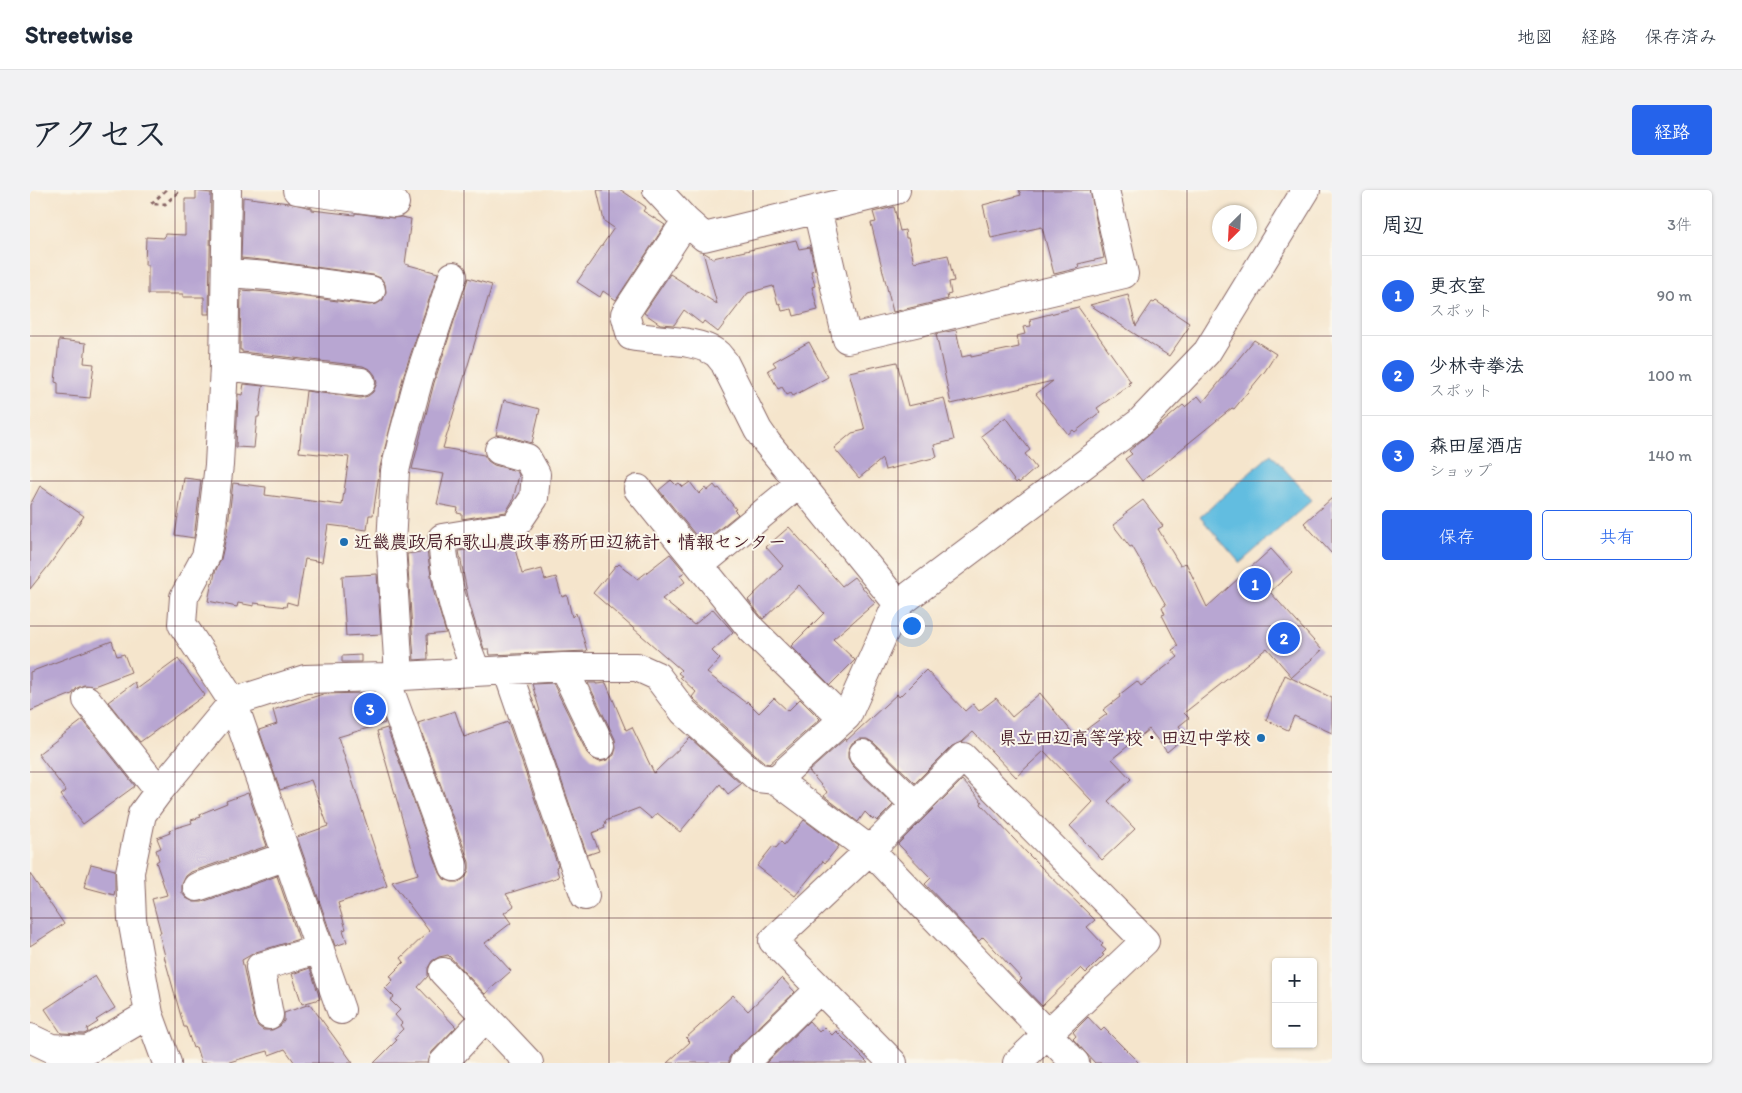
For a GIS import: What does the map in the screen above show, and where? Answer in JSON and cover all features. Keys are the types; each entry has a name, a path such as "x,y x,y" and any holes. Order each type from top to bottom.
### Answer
{"street":[{"path":"227,190 224,366 219,465 212,531 206,556 184,598 182,624 233,702 341,1010"},
{"path":"297,190 394,203"},
{"path":"657,190 704,237 896,190"},
{"path":"817,209 847,339 1124,274 1105,190"},
{"path":"776,780 847,716 896,606 1139,423 1207,352 1306,190"},
{"path":"686,221 625,314 631,336 699,344 717,353 724,362 758,430 767,443 899,605"},
{"path":"226,273 269,276 371,290"},
{"path":"453,276 419,378 403,437 396,471 390,544 392,677 454,867"},
{"path":"224,366 361,382"},
{"path":"476,671 449,594 443,563 442,538 514,526 534,498 536,474 527,458 499,450"},
{"path":"700,565 800,483"},
{"path":"638,490 752,630 844,719"},
{"path":"563,667 601,746"},
{"path":"167,1063 149,1014 132,919 130,872 142,814 159,790 233,702 305,679 392,677 563,667 637,667 657,676 684,712 758,778 776,780 870,850 1075,1063"},
{"path":"507,670 585,896"},
{"path":"87,700 159,790"},
{"path":"863,754 915,805"},
{"path":"892,1063 773,941 870,850 963,758 1144,941 1017,1063"},
{"path":"196,887 287,856"},
{"path":"269,1015 260,967 320,949"},
{"path":"443,972 529,1063"},
{"path":"744,1063 820,989"},
{"path":"30,1038 51,1048 88,1050 149,1014"},
{"path":"443,1063 486,1018"}],"path":[{"path":"166,190 151,204 164,204 181,190"}],"water":[{"path":"1271,454 1312,500 1240,563 1200,517"}],"building":[{"path":"597,190 621,190 646,207 643,211 665,225 616,300 603,291 600,297 577,282 614,228 604,221"},
{"path":"1019,190 1090,190 1104,258 1078,264 1079,268 1054,274 1042,227 991,238 983,205 1021,195"},
{"path":"196,191 211,193 209,314 204,314 204,297 183,297 183,294 148,294 148,265 145,265 146,237 164,238 165,234 185,235 185,199 196,199"},
{"path":"243,197 289,203 312,208 312,210 411,219 405,264 438,273 404,374 380,467 373,515 369,515 367,530 328,525 322,562 305,559 297,605 287,602 286,607 254,603 254,606 238,603 237,607 208,601 227,533 233,483 266,487 265,495 342,505 349,457 299,452 306,391 360,398 368,396 373,392 377,383 375,375 371,370 363,366 242,352 240,350 241,290 369,305 377,304 383,300 386,292 385,284 381,278 373,275 241,258"},
{"path":"894,207 900,231 905,230 906,238 908,238 914,262 948,255 954,281 949,282 951,294 947,295 948,299 893,312 871,223 876,222 873,212"},
{"path":"796,240 799,249 810,247 815,270 811,271 815,286 812,287 818,310 794,316 792,309 782,311 773,286 748,293 718,332 704,321 702,324 684,310 674,325 660,324 644,313 670,274 717,304 703,252 713,258"},
{"path":"468,278 492,285 443,448 484,455 494,465 517,471 519,475 513,500 506,512 462,519 462,514 457,513 458,508 437,504 444,474 412,469 434,383"},
{"path":"1128,295 1136,326 1152,302 1156,301 1189,323 1187,326 1189,327 1169,356 1090,305"},
{"path":"1078,307 1131,382 1128,383 1130,385 1097,408 1100,412 1075,432 1073,430 1068,434 1036,394 1053,381 951,404 936,334 956,330 962,357 971,355 971,357 1019,347 1017,336 1025,334 1023,327 1031,326 1030,319"},
{"path":"59,340 86,343 84,363 94,364 90,398 58,395 58,383 55,382"},
{"path":"1254,340 1276,354 1265,371 1234,409 1232,408 1142,481 1125,459 1132,454 1129,451 1183,405 1185,407 1198,396 1203,402"},
{"path":"809,342 828,377 793,396 791,393 787,395 782,387 778,389 768,370 776,366 773,362"},
{"path":"897,362 908,406 944,398 954,440 934,445 937,457 885,470 882,459 859,478 834,448 852,433 865,430 849,372"},
{"path":"244,384 263,386 254,448 236,447 238,394 242,395"},
{"path":"504,400 540,409 532,443 503,435 496,435"},
{"path":"1006,417 1030,450 1025,454 1036,468 1019,483 1018,481 1016,483 981,436"},
{"path":"184,478 201,480 194,538 175,535"},
{"path":"671,480 676,485 679,483 683,487 690,482 699,494 705,488 707,491 714,485 717,489 719,488 738,514 702,543 659,490"},
{"path":"40,486 84,516 30,589 30,505"},
{"path":"1332,498 1332,554 1304,523"},
{"path":"1143,500 1163,526 1158,529 1180,565 1186,563 1207,607 1271,549 1292,572 1270,592 1322,650 1292,677 1267,648 1184,713 1189,718 1179,726 1186,736 1167,752 1149,729 1112,759 1131,779 1108,801 1135,829 1102,860 1070,826 1093,802 1044,751 1016,777 973,732 962,742 952,746 915,783 874,743 867,739 859,739 852,743 848,751 848,758 852,765 893,805 877,821 874,818 873,820 865,812 858,822 824,796 827,792 809,771 845,739 846,741 897,694 899,697 926,670 965,711 973,704 979,711 996,698 1012,717 1040,693 1076,737 1107,714 1103,710 1120,697 1119,695 1137,681 1141,686 1178,657 1172,650 1178,646 1162,615 1165,614 1162,607 1166,605 1132,546 1130,547 1113,525"},
{"path":"789,527 842,586 854,577 875,603 833,639 855,660 830,685 791,646 824,613 799,585 763,619 748,600 783,566 766,547"},
{"path":"513,542 522,574 542,569 545,580 556,577 562,597 567,595 572,617 576,613 587,651 490,655 489,649 484,649 469,602 459,551"},
{"path":"427,551 434,593 446,633 427,635 428,659 414,660 407,554"},
{"path":"670,554 685,572 680,575 685,582 662,599 694,625 713,609 733,632 712,651 720,659 707,673 746,703 747,701 759,713 774,698 788,711 800,699 820,719 769,764 765,763 692,697 696,692 680,677 682,676 678,673 681,670 593,593 616,565 619,564 638,579"},
{"path":"377,574 381,634 346,636 342,576"},
{"path":"112,641 117,656 124,654 131,672 94,686 84,685 77,688 72,694 30,711 30,672"},
{"path":"361,655 361,662 342,662 342,656"},
{"path":"178,659 205,695 140,742 108,702 135,682 137,689"},
{"path":"1285,675 1332,698 1332,733 1294,716 1288,730 1266,720"},
{"path":"553,683 587,753 593,759 600,762 607,760 614,755 616,748 615,739 588,683 606,683 626,730 632,727 654,773 690,738 741,784 728,794 720,784 680,832 657,813 652,819 639,808 605,821 605,828 592,833 599,851 587,855 538,712 540,711 532,684"},
{"path":"364,693 365,704 377,701 385,723 338,737 387,886 338,903 346,929 343,930 347,942 335,946 297,837 328,826 311,780 280,790 259,730 277,724 273,710 323,694"},
{"path":"455,711 464,737 508,722 558,866 556,867 559,877 506,894 514,906 504,913 511,923 485,943 511,971 485,994 448,955 432,961 428,968 428,976 418,987 456,1027 432,1052 428,1063 374,1063 397,1040 395,1037 403,1029 400,1025 402,1023 395,1015 400,1010 390,1000 394,997 385,988 393,980 390,976 404,962 401,958 429,931 392,882 418,874 377,731 387,728 440,873 444,879 459,882 466,877 469,862 418,723"},
{"path":"83,720 135,786 83,824 61,795 66,791 38,754"},
{"path":"962,780 982,802 981,804 1028,854 1095,920 1087,927 1103,944 1101,946 1106,950 1102,954 1104,955 1086,973 1081,968 1042,1006 1019,982 1022,979 983,937 979,941 925,884 931,878 898,844"},
{"path":"248,793 267,846 191,872 186,876 182,884 182,893 186,898 194,902 202,902 277,876 299,939 256,952 242,960 254,1018 258,1026 263,1030 272,1030 280,1026 284,1021 284,1013 310,1004 353,1063 295,1063 285,1049 269,1055 268,1051 226,1063 201,1063 196,1047 193,1048 186,1027 184,1027 164,956 159,933 161,933 152,899 167,895 156,862 159,860 156,850 161,848 157,838 170,833 169,830 192,823 191,820 201,817 200,814 227,803 226,801"},
{"path":"804,820 839,846 825,863 823,861 795,896 757,866 773,846 776,848 781,842 784,845"},
{"path":"91,864 115,870 114,895 84,887"},
{"path":"30,874 64,924 30,946"},
{"path":"310,968 320,999 302,1004 292,974"},
{"path":"95,976 115,1008 96,1020 98,1022 87,1029 88,1032 84,1034 61,1033 45,1009"},
{"path":"782,978 795,992 733,1052 729,1058 729,1063 667,1063 690,1042 686,1038 733,995 748,1011"},
{"path":"1088,1017 1101,1031 1104,1028 1139,1063 1095,1063 1073,1039 1076,1036 1073,1032"},
{"path":"809,1021 819,1032 824,1027 832,1035 836,1031 868,1063 766,1063"}],"place":[{"name":"近畿農政局和歌山農政事務所田辺統計・情報センター","path":"344,542"},
{"name":"更衣室","path":"1255,584"},
{"name":"少林寺拳法","path":"1284,638"},
{"name":"森田屋酒店","path":"370,709"},
{"name":"県立田辺高等学校・田辺中学校","path":"1261,738"}]}
